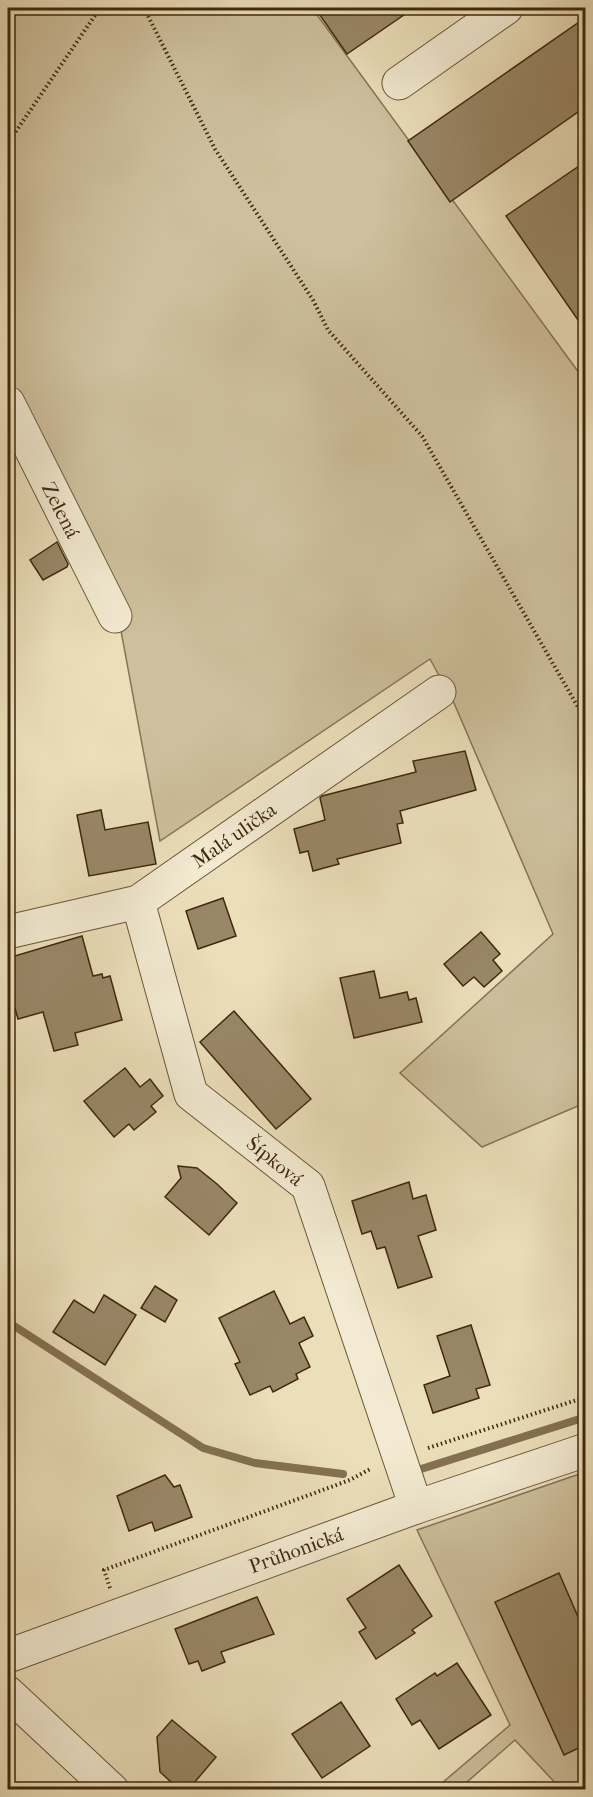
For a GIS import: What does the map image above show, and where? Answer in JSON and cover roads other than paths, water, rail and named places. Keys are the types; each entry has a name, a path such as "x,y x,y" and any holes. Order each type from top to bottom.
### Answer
{"street":[{"path":"399,83 506,8"},
{"name":"Zelená","path":"8,403 115,616"},
{"name":"Malá ulička","path":"8,932 138,902 439,692"},
{"name":"Šípková","path":"138,902 191,1094 308,1186 416,1507"},
{"name":"Průhonická","path":"8,1656 416,1507 585,1450"},
{"path":"8,1694 112,1790"}],"waterway":[{"path":"8,1322 203,1448 255,1463 343,1474"},
{"path":"421,1469 586,1417"}]}
